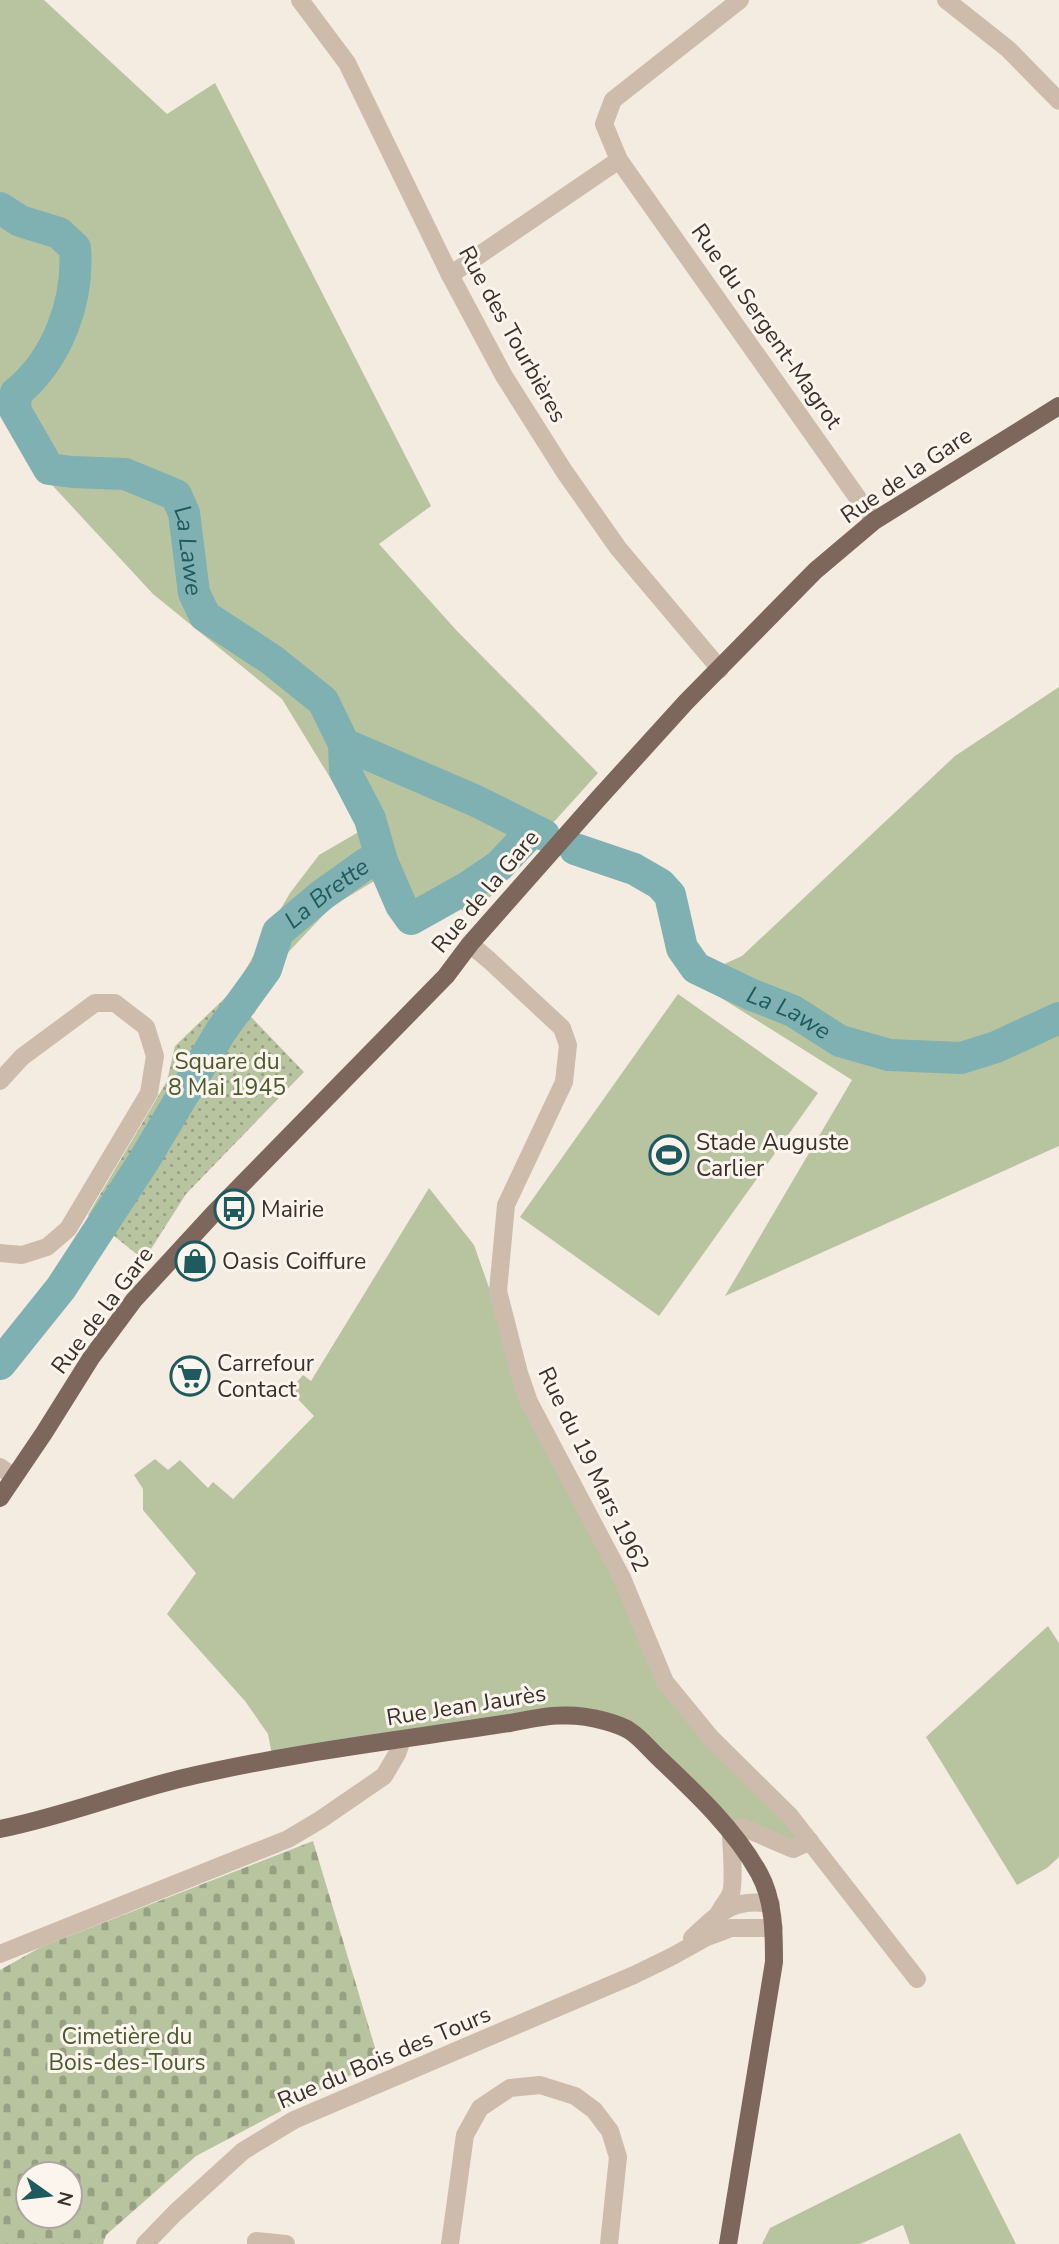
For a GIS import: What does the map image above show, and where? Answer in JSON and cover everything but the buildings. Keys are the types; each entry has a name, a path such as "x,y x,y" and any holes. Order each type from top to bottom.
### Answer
{"main road":[{"name":"Rue de la Gare","path":"0,1498 7,1472 134,1300 179,1250 446,976 470,944 598,799 816,570 874,521 1059,406"},
{"name":"Rue Jean Jaurès","path":"0,1829 42,1821 126,1794 216,1771 551,1714 577,1715 629,1730 687,1785 731,1833 760,1874 771,1904 774,1962 728,2244"}],"street":[{"name":"Rue des Tourbières","path":"300,0 347,63 450,275 504,376 564,471 618,548 720,669"},
{"name":"Rue du Sergent-Magrot","path":"740,0 613,100 604,124 620,160 874,521"},
{"path":"946,0 1008,49 1059,101"},
{"path":"450,275 620,160"},
{"name":"Rue du 19 Mars 1962","path":"470,944 562,1028 568,1045 564,1082 506,1205 498,1291 529,1402 622,1578 665,1682 710,1738 790,1816 917,1979"},
{"path":"0,1081 22,1057 95,1003 115,1003 146,1027 155,1056 149,1093 68,1229 47,1247 22,1255 0,1254"},
{"path":"0,1954 288,1839 384,1776 397,1754 401,1740"},
{"path":"671,1957 719,1913 732,1891 731,1833 743,1827 793,1849 810,1841"},
{"path":"719,1913 740,1903 754,1901 771,1904"},
{"path":"671,1957 707,1937 731,1928 774,1928"},
{"name":"Rue du Bois des Tours","path":"145,2244 243,2151 294,2120 537,2018 671,1957"},
{"path":"450,2244 465,2135 480,2108 510,2088 540,2085 575,2096 594,2110 610,2131 618,2157 609,2244"},
{"path":"256,2244 256,2241 286,2244"}],"green space":[{"path":"0,0 44,0 167,114 215,83 431,506 379,544 457,631 598,773 533,845 472,919 453,902 408,927 381,877 331,907 280,961 254,1014 236,986 290,893 319,855 362,830 282,699 153,594 53,486 0,402"},
{"path":"1059,687 1059,1146 725,1296 852,1080 691,979 742,956 955,756"},
{"name":"Square du 8 Mai 1945","path":"229,994 304,1072 186,1194 144,1260 88,1215 167,1081 175,1046"},
{"name":"Stade Auguste Carlier","path":"678,994 818,1093 659,1316 520,1217"},
{"path":"429,1188 474,1245 529,1402 665,1682 810,1841 793,1849 731,1833 629,1730 577,1715 273,1760 268,1734 245,1701 167,1614 196,1573 143,1510 143,1489 134,1475 155,1459 168,1470 180,1460 208,1488 213,1482 233,1499 314,1416 292,1393 292,1388 303,1375 311,1381"},
{"path":"1048,1626 1059,1643 1059,1857 1047,1868 1017,1885 926,1737"},
{"name":"Cimetière du Bois-des-Tours","path":"313,1841 379,2061 196,2156 106,2235 103,2244 0,2244 0,1970 41,1947"},
{"path":"960,2133 1016,2244 910,2244 903,2225 860,2244 762,2244 770,2228"}],"waterway":[{"name":"La Lawe","path":"0,208 20,221 59,233 75,248 73,288 63,327 44,363 16,393 15,410 49,469 125,474 176,495 184,513 194,593 205,616 272,660 323,701 344,744 476,801 544,835"},
{"path":"344,744 345,771 370,819 382,861"},
{"name":"La Brette","path":"0,1364 61,1288 143,1162 221,1031 266,969 278,932 322,895 367,863 382,861 401,905 411,919 499,866 532,831"},
{"name":"La Lawe","path":"575,849 634,869 660,884 670,895 682,948 696,968 793,1011 840,1041 889,1055 961,1058 996,1047 1059,1018"}],"place":[{"name":"Stade Auguste Carlier","path":"669,1155"},
{"name":"Mairie","path":"234,1209"},
{"name":"Oasis Coiffure","path":"195,1261"},
{"name":"Carrefour Contact","path":"190,1376"}]}
